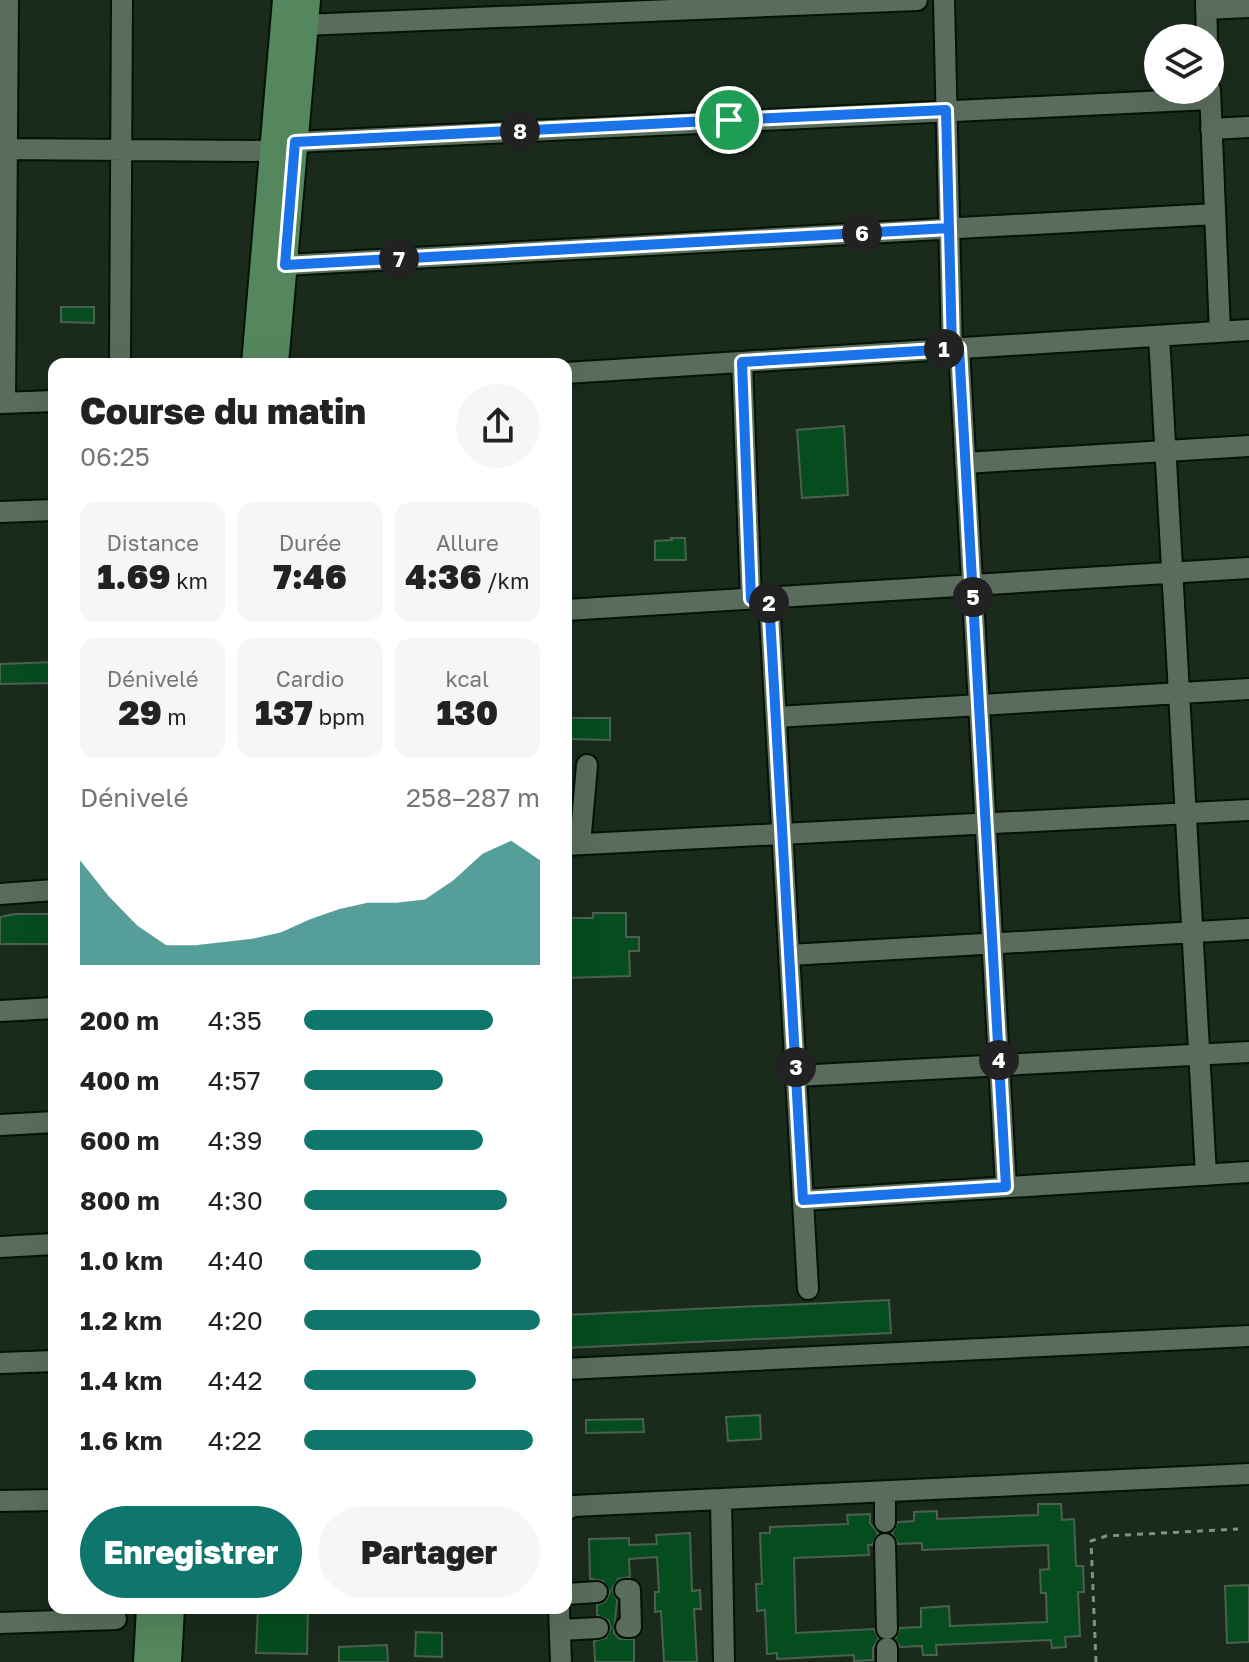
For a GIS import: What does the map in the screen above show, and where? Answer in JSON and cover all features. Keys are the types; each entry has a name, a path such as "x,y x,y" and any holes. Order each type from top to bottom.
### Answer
{"main road":[{"path":"276,358 285,265 286,0"},
{"path":"256,358 305,13"},
{"path":"147,1662 150,1614"},
{"path":"168,1662 171,1614"}],"street":[{"path":"8,0 3,149 3,403 48,401"},
{"path":"120,358 122,0"},
{"path":"305,13 917,0"},
{"path":"944,0 955,349 965,463 1006,1187"},
{"path":"1207,24 1206,4 1249,7"},
{"path":"3,149 284,146 1144,98"},
{"path":"1210,104 1220,332"},
{"path":"1211,129 1249,127"},
{"path":"285,265 1215,214"},
{"path":"572,373 1249,330"},
{"path":"1159,336 1206,1175"},
{"path":"742,362 760,598 776,717 808,1289"},
{"path":"965,463 1249,446"},
{"path":"0,512 48,510"},
{"path":"572,610 1249,568"},
{"path":"776,717 1249,689"},
{"path":"587,765 573,845 1249,810"},
{"path":"0,894 48,890"},
{"path":"789,955 1249,929"},
{"path":"0,1011 48,1008"},
{"path":"796,1076 1249,1052"},
{"path":"0,1125 48,1122"},
{"path":"803,1200 1249,1172"},
{"path":"0,1247 48,1244"},
{"path":"572,1369 1249,1336"},
{"path":"0,1363 48,1361"},
{"path":"572,1507 1249,1474"},
{"path":"885,1491 885,1522"},
{"path":"721,1499 724,1662"},
{"path":"0,1501 48,1500"},
{"path":"885,1544 887,1646"},
{"path":"625,1590 630,1590 631,1627 626,1627"},
{"path":"572,1594 597,1592"},
{"path":"559,1614 561,1662"},
{"path":"0,1623 116,1619"},
{"path":"560,1630 598,1628"}],"path":[{"path":"1096,1662 1091,1541 1106,1536 1238,1529"}],"building":[{"path":"61,307 94,307 94,323 61,322"},
{"path":"844,426 848,495 802,498 797,430"},
{"path":"685,538 686,560 655,560 655,541"},
{"path":"48,662 48,683 0,684 0,664"},
{"path":"572,718 610,718 610,740 572,739"},
{"path":"593,913 626,913 626,937 639,937 639,951 629,951 630,976 572,978 572,918 593,918"},
{"path":"48,914 48,944 0,944 0,917"},
{"path":"889,1300 891,1333 572,1348 572,1315"},
{"path":"760,1415 761,1439 728,1441 726,1417"},
{"path":"643,1419 644,1432 586,1433 586,1420"},
{"path":"1038,1504 1061,1504 1062,1520 1074,1519 1076,1566 1083,1566 1084,1592 1078,1592 1080,1636 1065,1637 1066,1647 1052,1648 1051,1640 936,1645 937,1655 923,1655 922,1646 900,1647 895,1639 900,1628 921,1627 921,1608 949,1606 950,1626 1047,1622 1046,1593 1041,1593 1040,1570 1049,1569 1048,1545 922,1550 922,1543 898,1544 892,1533 898,1522 914,1521 914,1512 937,1511 937,1519 1038,1515"},
{"path":"870,1514 870,1523 878,1533 872,1545 868,1545 869,1555 794,1558 796,1633 874,1629 879,1638 873,1648 873,1660 854,1661 854,1655 777,1659 777,1653 767,1654 765,1610 757,1611 756,1584 762,1584 760,1533 770,1533 770,1527 848,1524 847,1515"},
{"path":"690,1533 692,1591 700,1590 701,1609 694,1609 697,1662 664,1662 661,1611 655,1612 655,1592 659,1592 657,1557 629,1559 630,1577 618,1579 612,1589 617,1600 614,1633 620,1639 634,1639 634,1662 595,1662 594,1641 606,1638 611,1628 608,1620 597,1615 597,1605 605,1602 610,1592 603,1581 590,1579 589,1539 629,1538 629,1545 657,1544 656,1535"},
{"path":"1249,1585 1249,1642 1227,1643 1225,1586"},
{"path":"258,1614 308,1614 307,1654 256,1653"},
{"path":"416,1632 442,1633 442,1657 415,1656"},
{"path":"387,1645 388,1662 339,1662 339,1647"}],"route":[{"path":"729,120 295,142 285,265 949,228 952,349 959,348 1006,1187 803,1200 769,598 751,599 742,362 952,349 946,110 729,120"}]}
